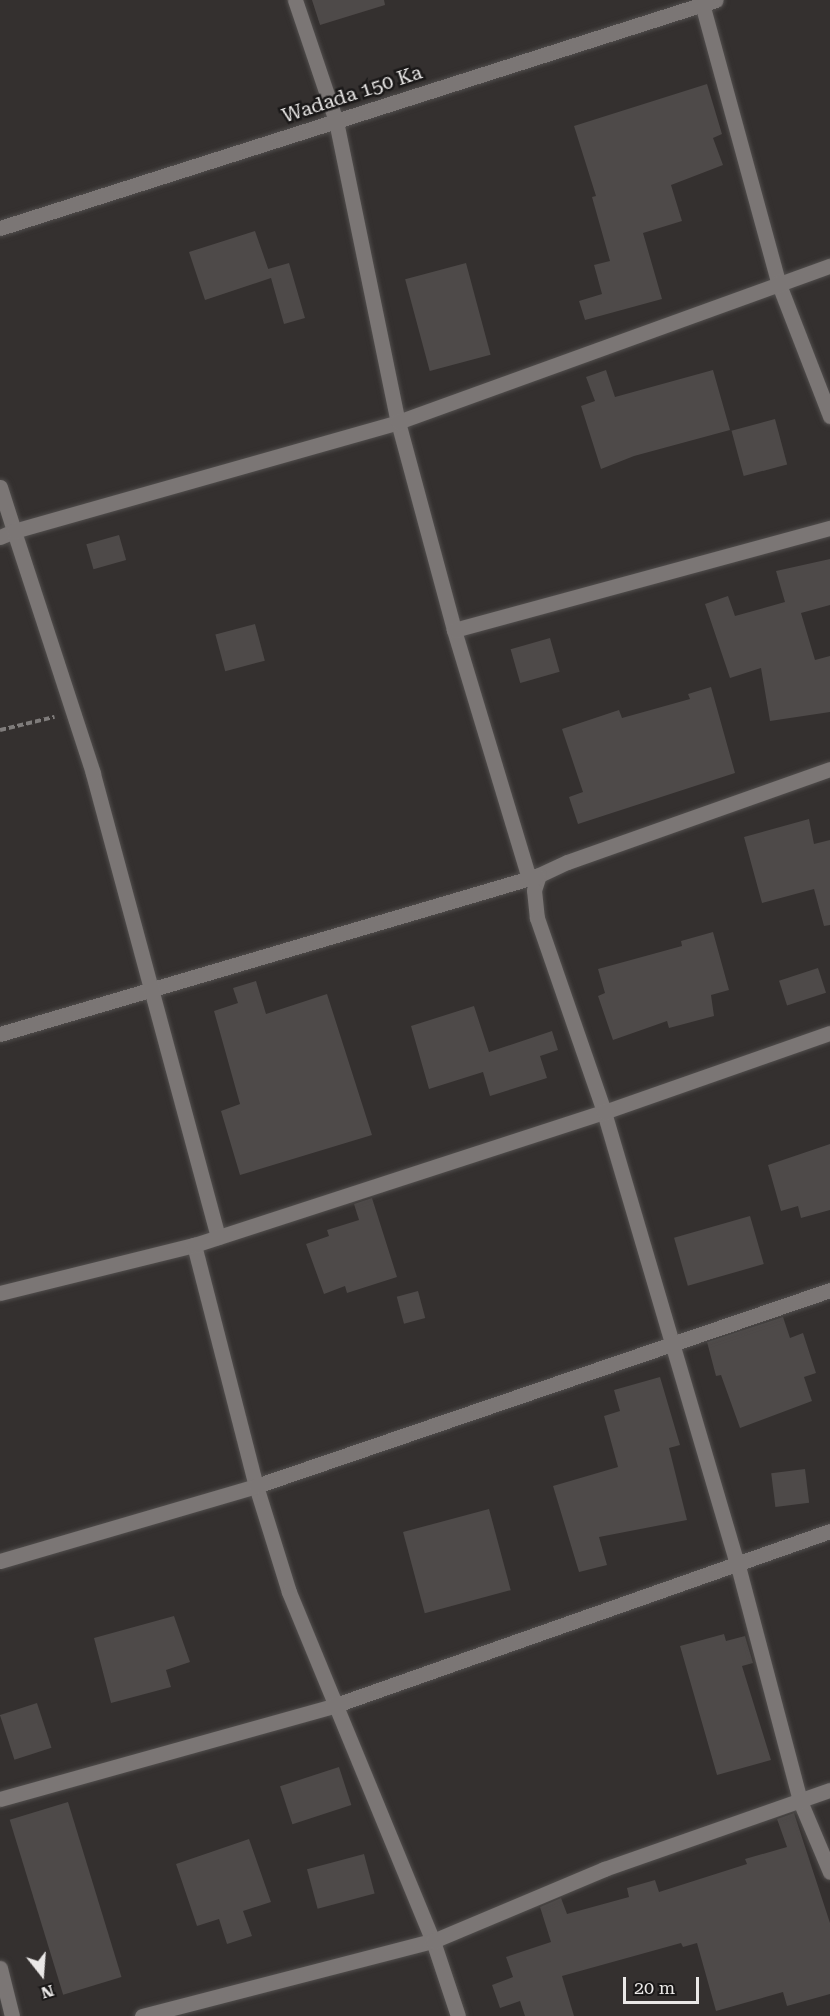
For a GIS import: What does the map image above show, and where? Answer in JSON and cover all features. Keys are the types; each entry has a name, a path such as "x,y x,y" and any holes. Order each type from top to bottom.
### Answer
{"street":[{"path":"295,0 336,121 398,422 454,630 534,877 537,918 604,1112 670,1344 738,1566 800,1801 830,1872"},
{"path":"706,2 778,282 830,416"},
{"name":"Wadada 150 Ka","path":"0,228 706,2"},
{"path":"7,534 398,422 778,282 830,266"},
{"path":"0,487 7,534 93,773 148,987 218,1237"},
{"path":"454,630 830,528"},
{"path":"0,1034 148,987 534,877 830,769"},
{"path":"0,1293 194,1245 604,1112 830,1033"},
{"path":"194,1245 256,1486 289,1592 333,1706 433,1941 458,2016"},
{"path":"0,1561 256,1486 830,1290"},
{"path":"0,1799 333,1706 738,1566 830,1531"},
{"path":"142,2016 433,1941 604,1869 830,1790"},
{"path":"0,1968 12,2016"}],"path":[{"path":"0,730 73,713"}],"building":[{"path":"312,0 384,0 385,5 320,25"},
{"path":"707,84 722,134 713,138 723,165 671,185 682,221 643,233 662,299 585,320 579,301 602,294 594,265 610,261 592,197 596,196 574,126"},
{"path":"255,231 268,269 289,263 305,318 284,324 271,278 205,300 189,252"},
{"path":"466,263 491,355 430,371 405,279"},
{"path":"606,370 615,397 713,370 730,430 634,456 601,469 581,406 595,401 586,377"},
{"path":"775,419 787,464 744,476 732,431"},
{"path":"119,535 126,560 93,569 86,544"},
{"path":"830,559 830,605 801,613 815,660 830,656 830,712 770,721 761,668 730,678 705,604 728,596 735,616 785,602 776,571"},
{"path":"255,624 265,661 225,671 215,635"},
{"path":"550,638 560,672 520,683 511,649"},
{"path":"711,687 735,773 578,824 569,797 583,792 562,729 619,710 622,718 690,699 688,694"},
{"path":"809,819 814,844 830,840 830,925 824,926 814,889 762,903 744,837"},
{"path":"713,932 729,990 711,995 714,1016 669,1028 667,1021 613,1040 598,996 605,993 598,969 682,946 681,941"},
{"path":"818,968 826,993 787,1005 779,981"},
{"path":"256,981 266,1014 327,994 372,1135 240,1175 221,1111 240,1104 214,1011 238,1003 233,988"},
{"path":"474,1006 489,1052 552,1031 558,1050 540,1056 547,1078 490,1096 483,1072 429,1089 411,1026"},
{"path":"830,1144 830,1210 801,1218 798,1206 781,1211 768,1165"},
{"path":"372,1198 397,1277 347,1293 345,1286 324,1294 306,1244 329,1236 327,1230 359,1220 354,1204"},
{"path":"750,1216 764,1264 688,1286 674,1238"},
{"path":"418,1291 425,1318 404,1324 397,1297"},
{"path":"783,1317 790,1338 803,1333 816,1373 804,1377 812,1401 740,1428 721,1375 716,1376 707,1342"},
{"path":"660,1377 680,1445 669,1448 687,1520 599,1537 607,1565 579,1572 553,1486 618,1467 604,1416 620,1411 614,1390"},
{"path":"805,1469 809,1503 775,1507 771,1473"},
{"path":"489,1509 511,1590 425,1613 403,1532"},
{"path":"174,1616 190,1662 166,1670 171,1687 111,1703 94,1638"},
{"path":"724,1634 726,1641 745,1636 753,1663 742,1666 771,1760 717,1775 680,1646"},
{"path":"37,1703 52,1748 14,1760 0,1715"},
{"path":"339,1767 351,1805 292,1824 280,1786"},
{"path":"68,1802 122,1977 63,1995 10,1820"},
{"path":"794,1813 830,1923 830,1994 787,2006 783,1992 716,2011 697,1943 683,1947 681,1943 562,1976 574,2016 525,2016 520,2001 500,2008 492,1985 513,1977 506,1957 551,1942 540,1907 561,1898 567,1914 629,1897 627,1888 655,1880 659,1892 747,1864 745,1859 787,1847 777,1819"},
{"path":"249,1839 271,1902 243,1911 252,1936 227,1944 219,1919 197,1926 176,1864"},
{"path":"364,1854 375,1894 318,1909 307,1869"}]}
